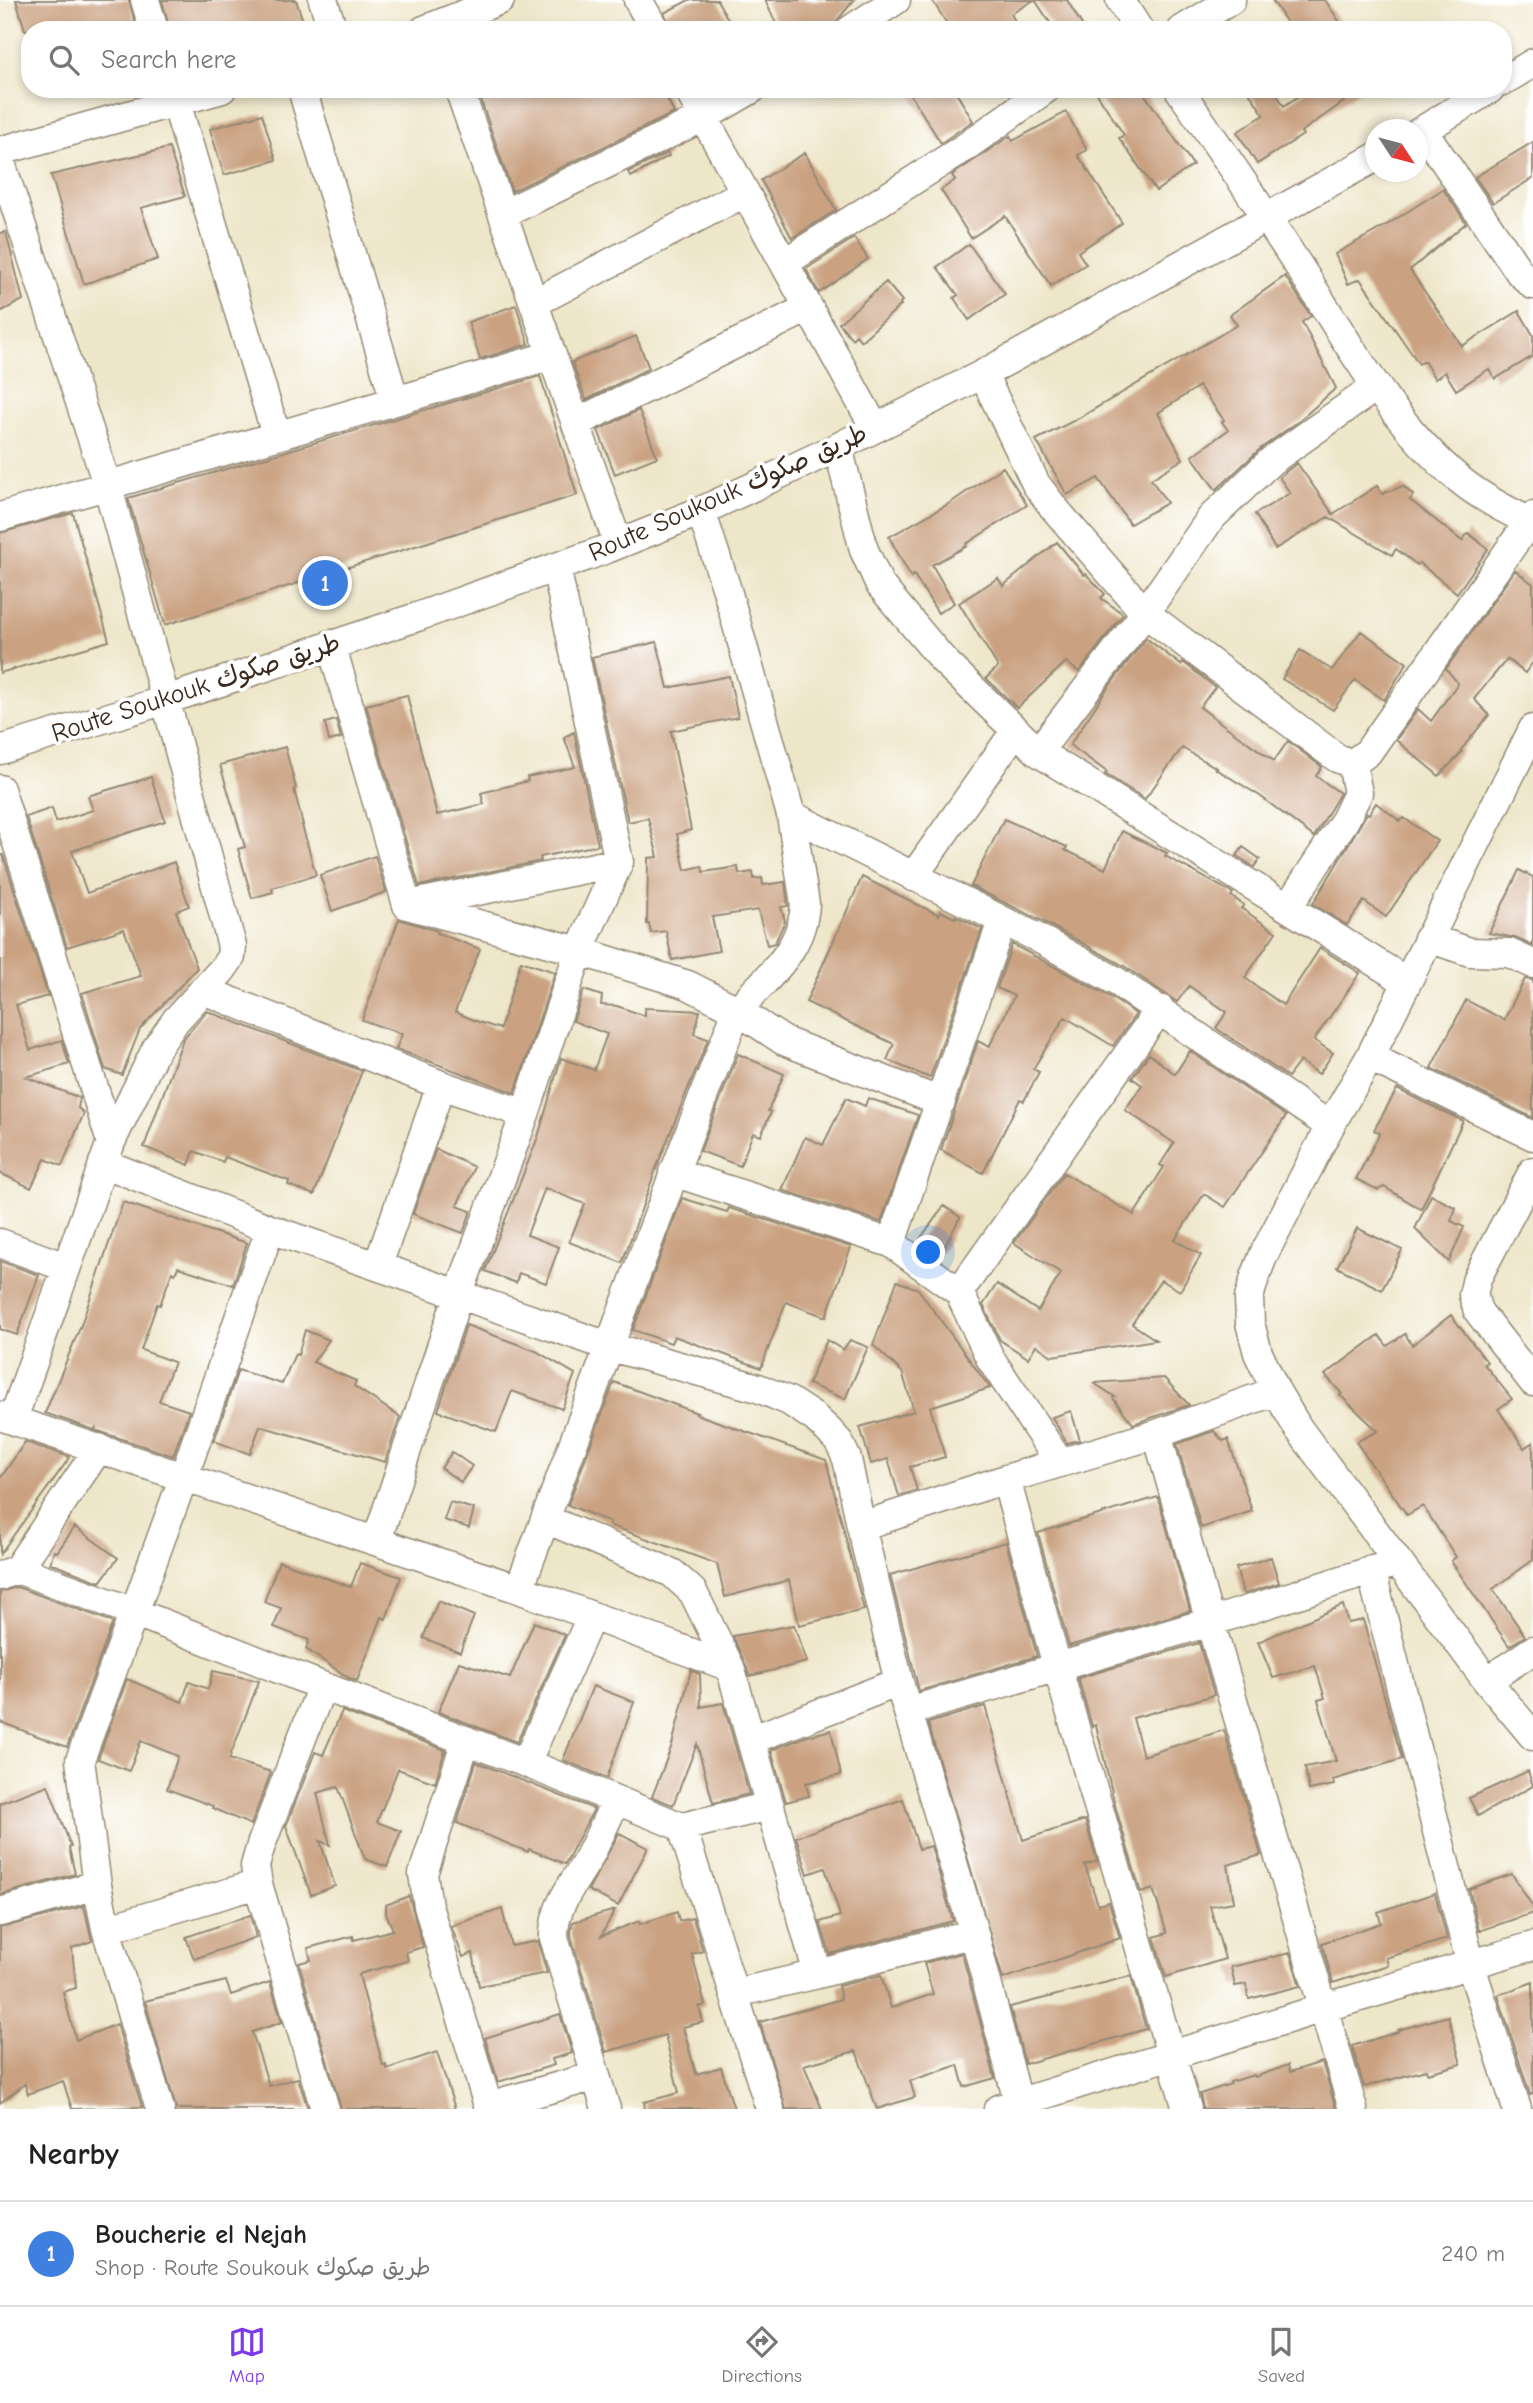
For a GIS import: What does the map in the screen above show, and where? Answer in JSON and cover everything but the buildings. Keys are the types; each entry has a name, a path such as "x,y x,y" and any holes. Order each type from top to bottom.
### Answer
{"street":[{"path":"145,0 151,21"},
{"path":"323,0 330,21"},
{"path":"450,21 500,0"},
{"path":"638,0 649,21"},
{"path":"864,21 896,0"},
{"path":"1120,0 1133,21"},
{"path":"1197,21 1231,0"},
{"path":"1512,76 1533,63"},
{"path":"0,151 168,98"},
{"path":"175,98 276,435"},
{"path":"305,98 395,401"},
{"path":"462,98 618,544"},
{"path":"693,98 875,428"},
{"path":"503,214 704,117 737,98"},
{"path":"785,262 964,148 1033,98"},
{"path":"1185,98 1267,217 1377,386 1429,451 1462,482 1532,520 1368,752 1352,764"},
{"path":"1428,127 1475,98"},
{"path":"1428,143 1520,273 1533,285"},
{"path":"0,160 108,487 232,946 230,957 222,970 176,1020 156,1049 107,1152 6,1417 519,1589 730,1667"},
{"name":"Route Soukouk طريق صكوك","path":"0,750 166,700 417,617 702,511 983,374 1365,163"},
{"path":"534,303 744,193"},
{"path":"576,423 808,308"},
{"path":"0,517 552,355"},
{"path":"983,374 1036,484 1144,613 1337,758 1352,764"},
{"path":"1038,752 1144,613 1195,538 1229,498 1271,461 1377,386"},
{"path":"838,447 864,550 880,585 943,660 1038,752 1407,982"},
{"path":"519,1589 611,1347 673,1172 737,1010 780,966 796,941 805,916 791,815 702,511"},
{"path":"377,1540 458,1293 525,1114 579,951 619,862 556,567"},
{"path":"331,644 407,905"},
{"path":"1533,729 1370,1057 1330,1126 1264,1254 1250,1298 1250,1323 1258,1353 1298,1428 1487,1681 1533,1736"},
{"path":"913,877 1016,730"},
{"path":"1288,907 1345,820 1358,793 1352,764"},
{"path":"0,789 107,1152 270,1229 611,1347 758,1388 789,1401 815,1418 839,1442 847,1459 899,1682 974,1933 1012,2107 1322,2008 1533,1946"},
{"path":"791,815 1036,937 1116,981 1330,1126"},
{"path":"407,905 619,862"},
{"path":"407,905 579,951 688,985 737,1010 784,1041 941,1102"},
{"path":"891,1243 1002,921"},
{"path":"1428,938 1471,952 1508,953 1533,964"},
{"path":"203,990 441,1085 525,1114"},
{"path":"959,1292 1160,1009"},
{"path":"1370,1057 1533,1136"},
{"path":"378,1265 441,1085"},
{"path":"1533,1171 1477,1278 1473,1295 1478,1311 1533,1382"},
{"path":"673,1172 891,1243 959,1292 990,1357 1060,1463"},
{"path":"160,2109 106,1929 97,1885 80,1760 184,1476 270,1229"},
{"path":"0,1243 65,1268"},
{"path":"861,1526 1157,1434 1276,1391"},
{"path":"1157,1434 1353,2109"},
{"path":"99,1448 9,1573 134,1612 682,1826 770,1806"},
{"path":"1006,1479 1057,1666 1187,2109"},
{"path":"546,1520 672,1573 693,1592 730,1667 818,1974"},
{"path":"909,1712 1210,1622 1398,1562"},
{"path":"1371,1570 1471,1966 1517,2109"},
{"path":"526,1763 591,1617"},
{"path":"1487,1681 1533,1650"},
{"path":"751,1740 899,1682"},
{"path":"322,1686 255,1866 325,2109"},
{"path":"466,1740 423,1874 428,1906 488,2107 596,2076"},
{"path":"606,2109 554,1938 554,1925 564,1897 587,1860 616,1800"},
{"path":"682,1826 770,2109"},
{"path":"106,1929 258,1884"},
{"path":"0,1912 97,1885"},
{"path":"736,1993 974,1933"}],"place":[{"name":"Boucherie el Nejah","path":"325,583"}]}
